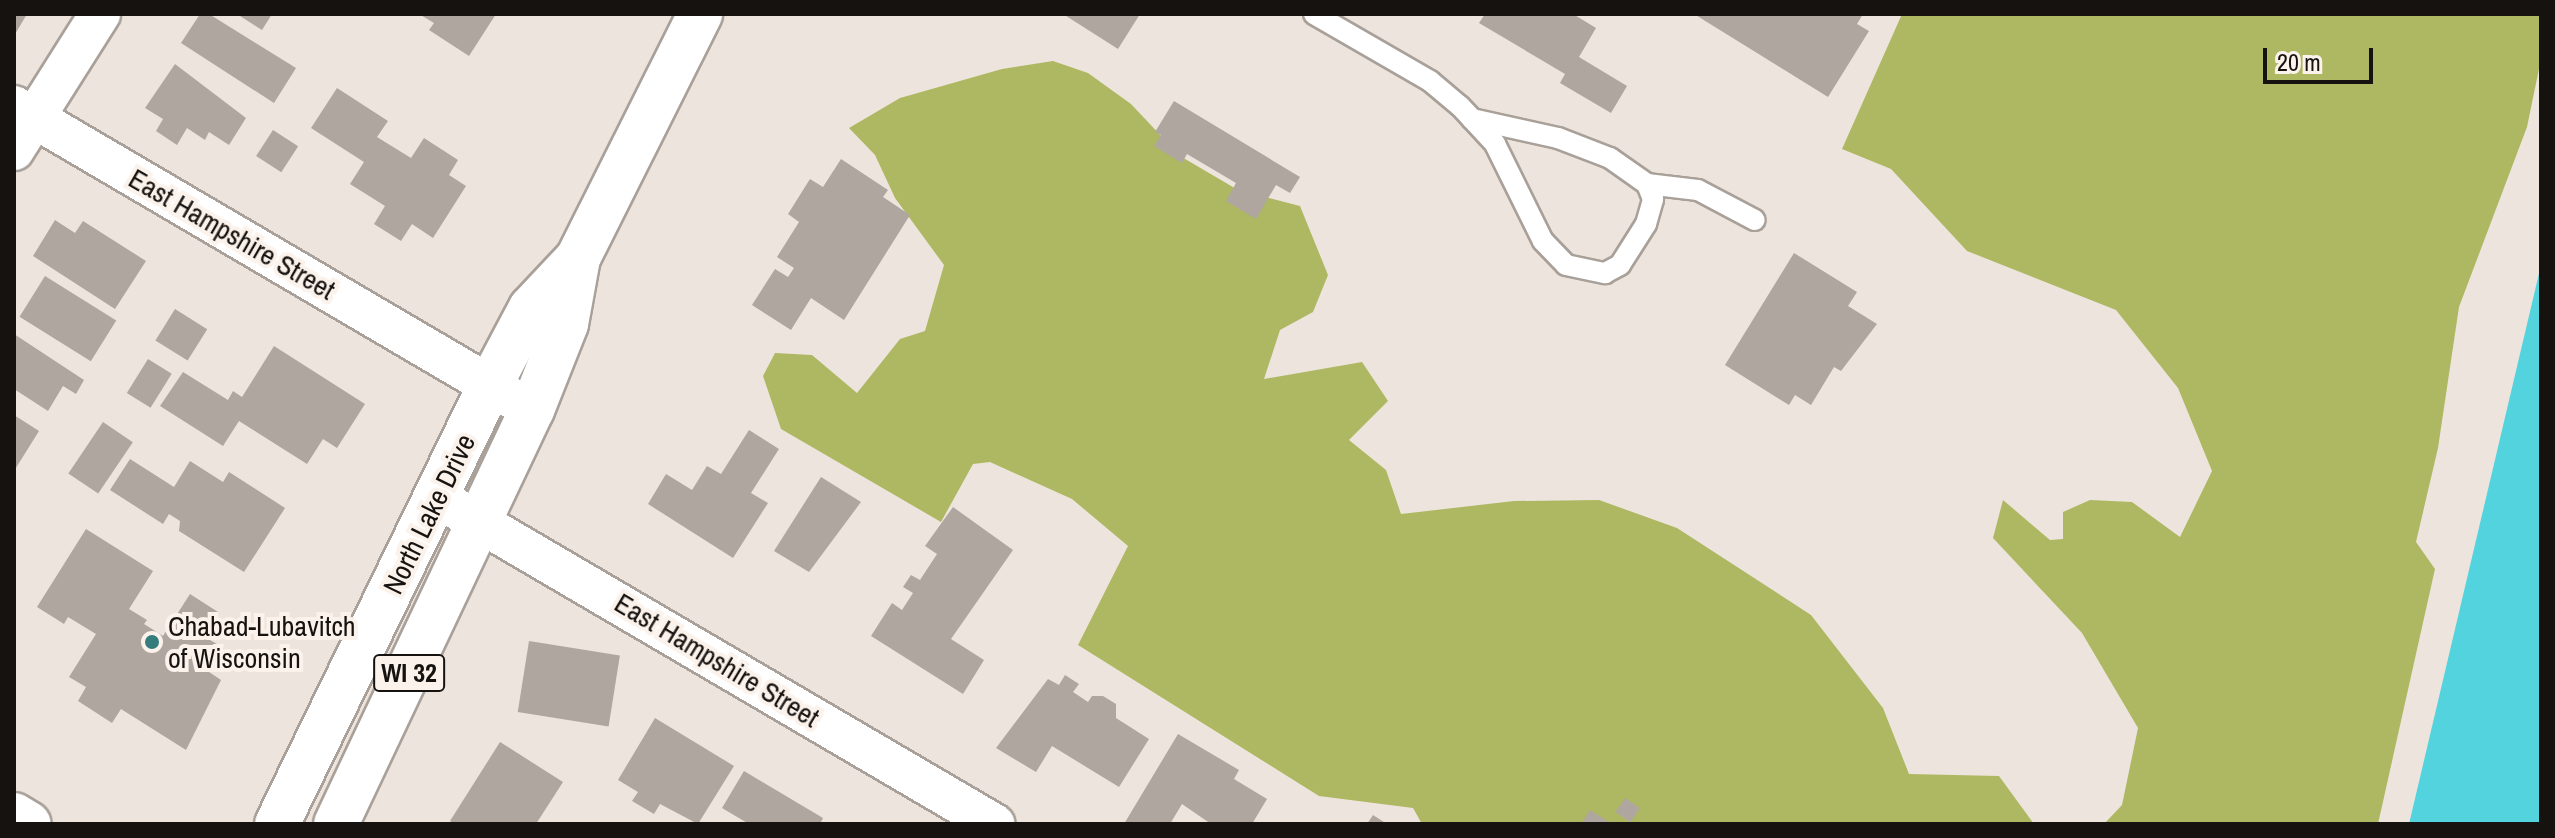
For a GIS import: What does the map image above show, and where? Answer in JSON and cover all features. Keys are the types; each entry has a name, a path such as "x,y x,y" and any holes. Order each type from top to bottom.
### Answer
{"main road":[{"name":"North Lake Drive","path":"336,824 532,410 566,324 578,258 700,14"},
{"name":"North Lake Drive","path":"277,824 438,498 490,385 531,308 578,258"},
{"path":"14,815 29,824"}],"street":[{"path":"21,125 100,14"},
{"name":"East Hampshire Street","path":"21,125 532,410"},
{"name":"East Hampshire Street","path":"438,498 994,824"}],"lane":[{"path":"1314,14 1430,81 1472,119 1495,144 1543,241 1580,272 1605,273 1630,253 1653,199 1647,184"},
{"path":"1472,119 1558,138 1610,158 1647,184 1698,190 1755,220"}],"green space":[{"path":"1902,14 2541,14 2540,64 2527,127 2459,307 2438,448 2416,542 2435,569 2378,824 2104,824 2122,805 2138,728 2082,633 1993,538 2003,500 2050,540 2063,539 2063,512 2090,500 2132,502 2180,537 2212,471 2178,388 2116,310 1967,251 1891,169 1842,149"},
{"path":"1053,61 1088,73 1131,104 1180,156 1238,190 1300,206 1328,275 1313,312 1280,330 1264,379 1362,362 1388,401 1349,440 1386,470 1401,514 1514,501 1599,500 1677,528 1811,615 1883,708 1909,774 1999,776 2034,824 1422,824 1413,808 1319,796 1078,645 1128,546 1072,499 990,462 973,464 941,522 781,429 763,376 775,353 812,355 857,393 900,339 925,331 944,265 895,198 875,155 849,128 900,98 1002,69"}],"water":[{"path":"2541,265 2541,824 2409,824"}],"building":[{"path":"14,14 27,14 14,36"},
{"path":"200,14 209,14 296,68 274,103 181,43"},
{"path":"237,14 272,14 262,30"},
{"path":"419,14 496,14 469,56 429,30 434,23"},
{"path":"1063,14 1140,14 1118,49"},
{"path":"1485,14 1573,14 1596,28 1579,57 1627,86 1611,113 1560,83 1565,74 1479,23"},
{"path":"1694,14 1863,14 1857,24 1869,31 1828,97"},
{"path":"175,64 246,118 229,145 209,132 205,140 187,128 177,145 156,131 163,119 145,108"},
{"path":"337,88 388,121 377,137 411,158 424,138 458,160 449,175 466,186 433,238 412,224 401,241 374,224 385,206 350,184 364,162 311,128"},
{"path":"1174,101 1300,177 1290,193 1276,185 1256,219 1226,201 1236,183 1187,154 1182,163 1154,146 1161,135 1155,132"},
{"path":"273,130 298,146 281,172 256,156"},
{"path":"841,159 888,190 883,197 910,215 844,320 811,298 791,330 752,305 775,269 788,277 794,268 777,257 799,222 788,214 810,179 823,187"},
{"path":"55,220 75,233 83,221 146,261 115,309 33,256"},
{"path":"1794,253 1857,292 1848,306 1877,324 1841,371 1834,367 1811,405 1795,395 1789,405 1725,365"},
{"path":"45,276 116,321 91,361 20,317"},
{"path":"175,309 207,329 188,361 155,340"},
{"path":"14,334 84,380 76,394 63,386 48,411 14,389"},
{"path":"274,346 365,404 337,448 323,439 307,464 239,421 223,446 160,406 183,372 228,400 233,391 242,397"},
{"path":"148,359 172,374 151,408 127,393"},
{"path":"14,415 39,431 14,471"},
{"path":"103,422 133,442 98,494 68,473"},
{"path":"749,430 779,449 751,493 768,503 733,558 648,504 666,474 692,490 707,466 721,474"},
{"path":"130,459 174,487 190,461 223,482 229,472 285,508 244,572 179,531 180,521 169,514 163,524 110,490"},
{"path":"821,477 861,502 809,572 774,551"},
{"path":"953,507 1013,550 951,639 984,660 963,694 871,636 892,603 902,610 913,593 903,587 911,575 920,580 937,554 925,546"},
{"name":"Chabad-Lubavitch of Wisconsin","path":"86,529 153,571 129,609 147,620 144,624 163,636 190,594 218,612 203,636 224,648 209,672 221,680 186,750 121,709 112,723 78,701 86,687 69,677 96,634 68,617 64,624 37,607"},
{"path":"529,641 620,655 609,727 518,712"},
{"path":"1065,675 1079,684 1073,692 1088,702 1092,696 1103,696 1116,704 1116,718 1149,739 1119,787 1052,746 1036,772 996,748 1048,679 1059,685"},
{"path":"655,718 734,766 698,824 660,804 654,814 632,801 638,792 618,780"},
{"path":"1178,734 1239,770 1234,779 1267,799 1252,824 1211,824 1182,804 1170,824 1124,824"},
{"path":"500,742 563,782 536,824 454,824 450,821"},
{"path":"744,771 823,818 820,824 749,824 722,808"},
{"path":"1625,798 1640,808 1630,822 1615,812"},
{"path":"1590,810 1612,824 1581,824"},
{"path":"1373,815 1387,824 1367,824"}],"place":[{"name":"Chabad-Lubavitch of Wisconsin","path":"152,642"}]}
